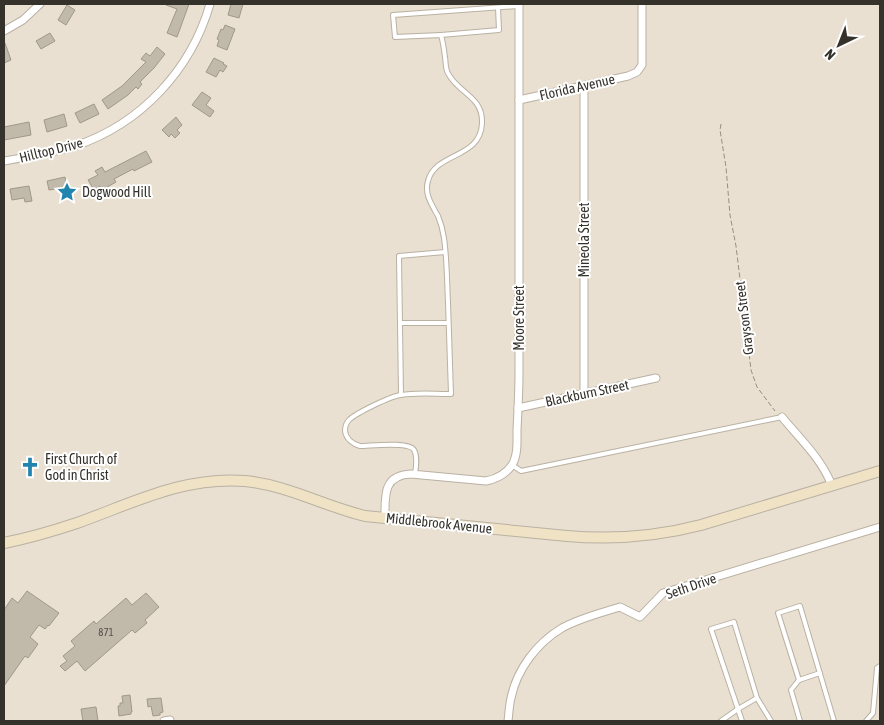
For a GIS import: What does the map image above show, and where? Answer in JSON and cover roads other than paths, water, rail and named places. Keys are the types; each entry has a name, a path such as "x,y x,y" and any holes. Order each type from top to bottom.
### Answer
{"main road":[{"name":"Middlebrook Avenue","path":"4,543 60,529 162,491 210,481 238,481 265,484 365,516 567,536 633,537 693,527 880,471"}],"street":[{"path":"4,31 23,20 40,4"},
{"name":"Hilltop Drive","path":"4,161 75,146 110,130 141,109 164,88 185,60 199,36 210,4"},
{"name":"Florida Avenue","path":"519,100 635,74 639,71 642,65 642,4"},
{"name":"Moore Street","path":"512,465 516,453 518,408 518,5"},
{"name":"Mineola Street","path":"584,86 584,393"},
{"name":"Blackburn Street","path":"518,408 656,378"},
{"path":"782,417 821,464 832,486"},
{"path":"386,517 385,496 390,484 402,475 415,474 486,481 503,474 512,465"},
{"name":"Seth Drive","path":"508,721 511,697 523,667 542,644 562,628 584,618 620,607 640,617 663,593 880,528"}],"lane":[{"path":"498,8 499,30 395,37 393,15 518,5"},
{"path":"415,474 416,457 411,447 397,445 360,446 352,442 346,435 345,426 353,417 396,396 451,394 444,237 429,199 427,181 432,172 442,163 472,146 479,136 482,124 478,104 447,73 441,34"},
{"path":"401,395 399,256 445,252"},
{"path":"400,323 448,323"},
{"path":"512,465 521,471 782,417"},
{"path":"799,680 778,612 800,606 834,721"},
{"path":"742,721 711,629 734,622 757,698 772,721"},
{"path":"866,721 873,713 878,668 880,666"},
{"path":"800,721 791,690 799,680 820,673"},
{"path":"721,721 757,698"}],"place":[{"name":"Dogwood Hill","path":"67,192"},
{"name":"First Church of God in Christ","path":"30,467"}]}
